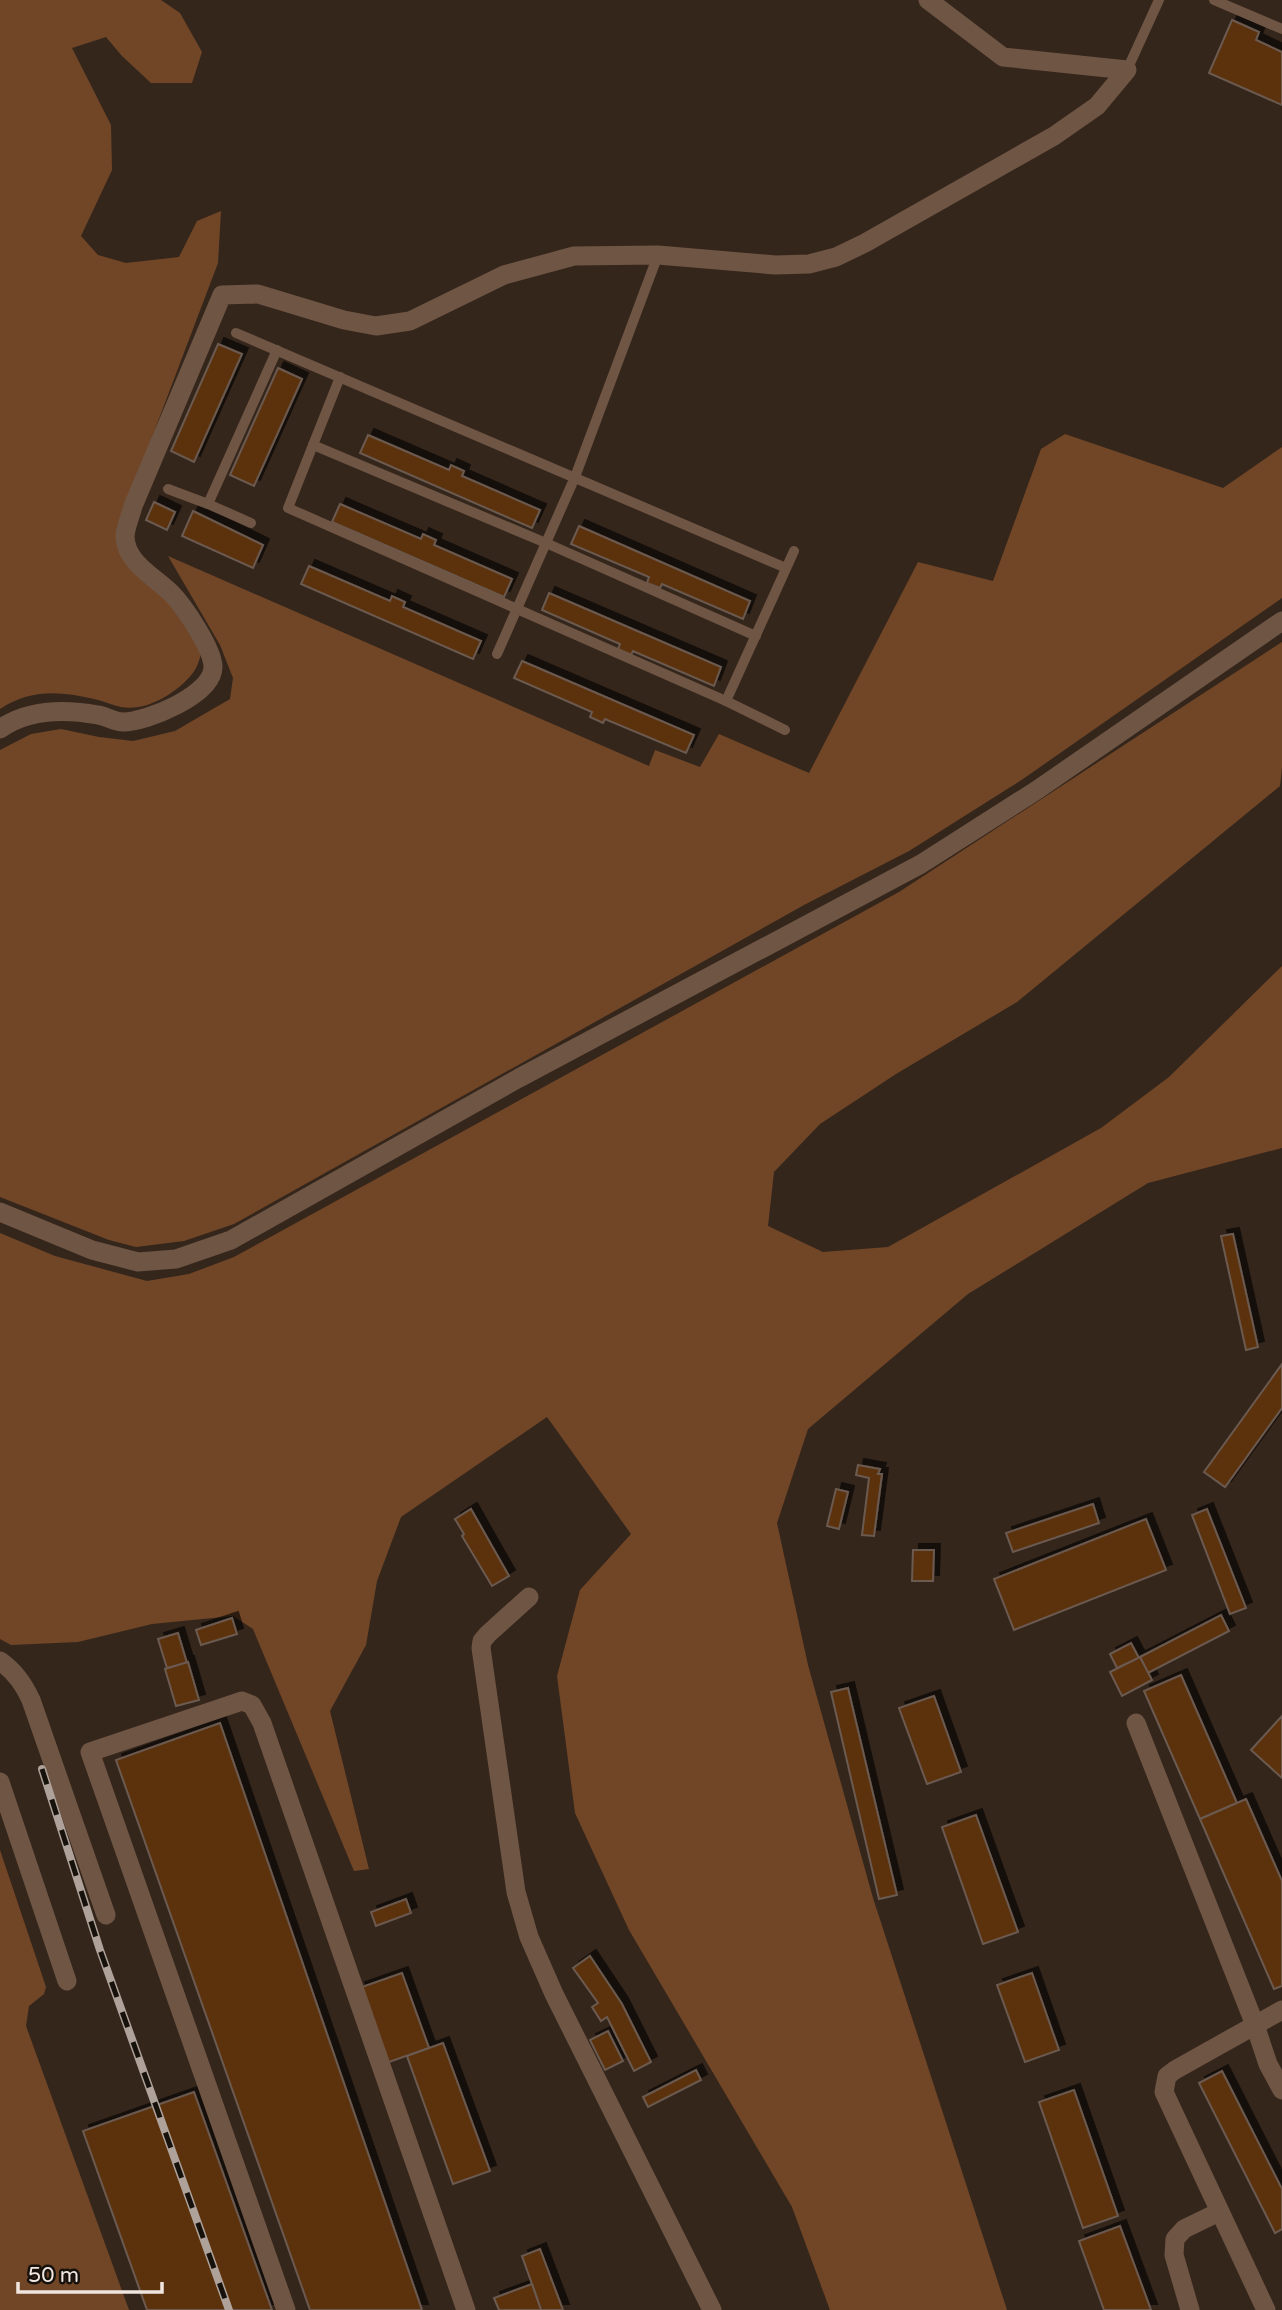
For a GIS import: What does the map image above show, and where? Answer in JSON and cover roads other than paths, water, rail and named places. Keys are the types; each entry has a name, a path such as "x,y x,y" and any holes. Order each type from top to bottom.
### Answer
{"street":[{"path":"928,0 1003,57 1127,70"},
{"path":"0,729 25,716 56,711 100,715 120,722 138,720 164,711 188,698 209,680 213,667 201,634 172,594 142,569 131,554 125,537 133,506 222,295 258,294 344,320 376,326 410,321 504,275 574,256 658,256 775,265 809,264 836,257 876,237 1054,136 1097,106 1127,70"},
{"path":"0,1212 92,1250 138,1262 177,1259 230,1240 519,1078 920,864 1037,790 1282,621"},
{"path":"529,1597 488,1634 482,1641 481,1648 516,1892 530,1937 554,1994 712,2310"},
{"path":"0,1661 23,1682 31,1700 106,1915"},
{"path":"286,2310 90,1752 242,1701 252,1704 262,1723 466,2310"},
{"path":"1136,1723 1268,2064 1282,2090"},
{"path":"0,1782 67,1981"},
{"path":"1266,2310 1164,2092 1167,2076 1175,2070 1282,2010"},
{"path":"1190,2310 1174,2255 1175,2239 1184,2229 1219,2213"}],"lane":[{"path":"1127,70 1159,0"},
{"path":"1214,0 1282,29"},
{"path":"497,654 575,477 658,256"},
{"path":"236,333 786,568"},
{"path":"208,504 277,350"},
{"path":"340,377 288,508 726,701 785,730"},
{"path":"313,445 546,542 756,636"},
{"path":"168,489 251,523"},
{"path":"726,701 794,551"}],"railway":[{"path":"42,1769 100,1950 229,2310"}]}
